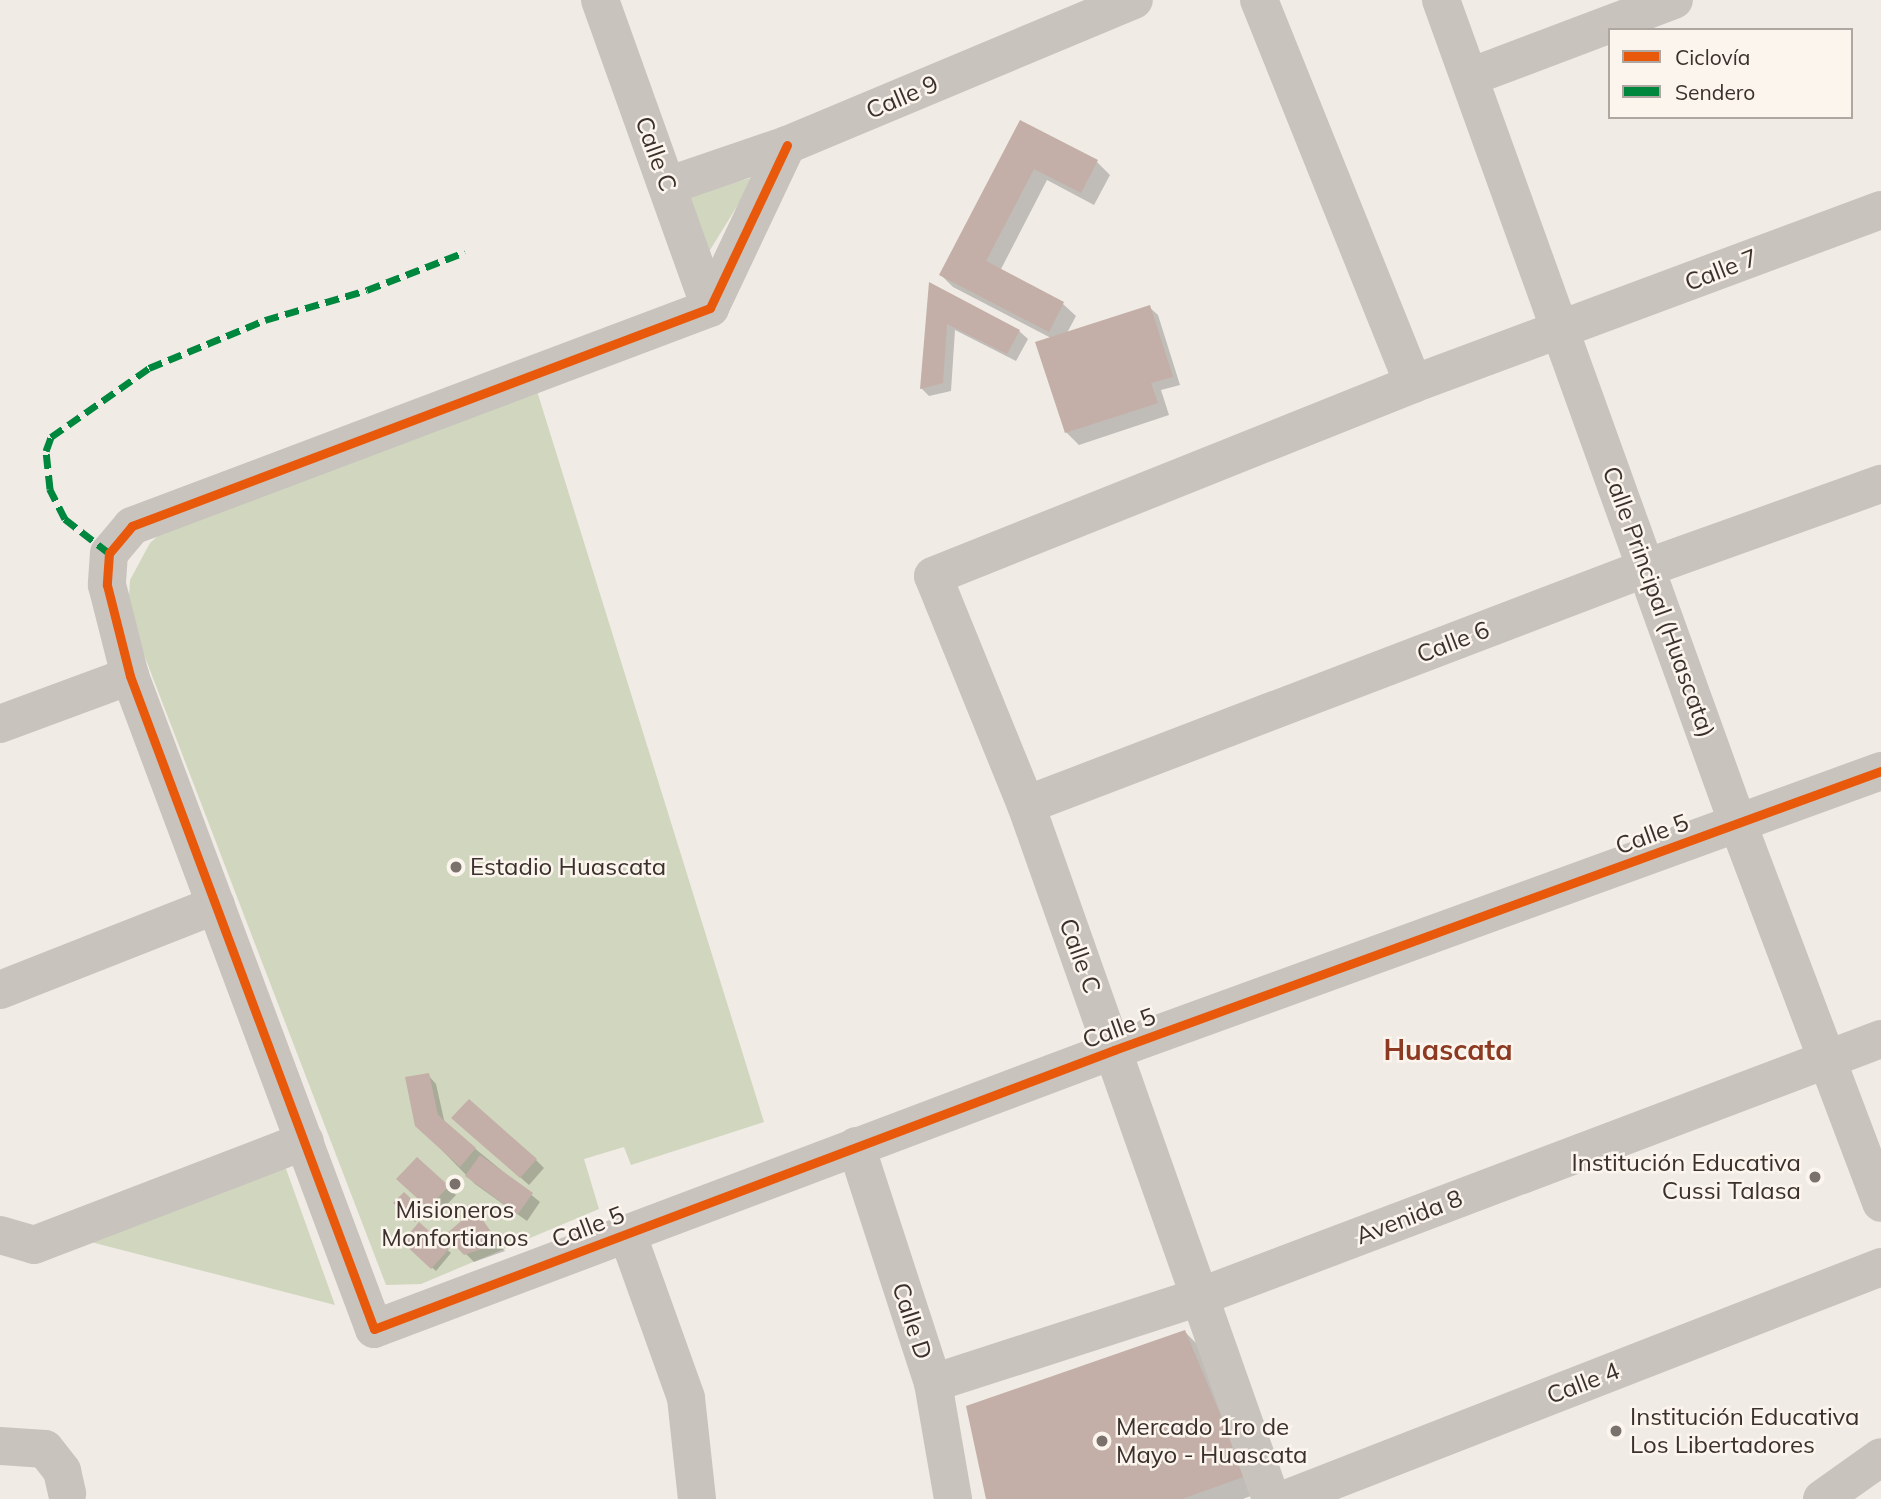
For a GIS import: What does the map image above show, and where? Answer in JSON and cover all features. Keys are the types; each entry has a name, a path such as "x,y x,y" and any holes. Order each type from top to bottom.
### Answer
{"street":[{"name":"Calle C","path":"600,0 710,308"},
{"name":"Calle 9","path":"667,186 787,145 1134,0"},
{"path":"1259,0 1413,384"},
{"name":"Calle Principal (Huascata)","path":"1441,0 1738,824 1881,1203"},
{"path":"1470,78 1674,0"},
{"path":"0,1235 34,1245 305,1141 130,676 107,585 109,554 131,526 710,308 787,145"},
{"name":"Calle 7","path":"933,576 1413,384 1562,331 1881,209"},
{"name":"Calle 6","path":"1026,805 1646,568 1881,484"},
{"name":"Calle C","path":"933,576 1026,805 1272,1499"},
{"path":"0,724 130,676"},
{"name":"Calle 5","path":"305,1141 374,1328 1114,1050 1881,771"},
{"path":"0,990 216,905"},
{"name":"Avenida 8","path":"933,1383 1199,1297 1881,1039"},
{"name":"Calle D","path":"856,1146 933,1383 953,1499"},
{"path":"627,1233 686,1398 697,1499"},
{"name":"Calle 4","path":"1286,1499 1881,1268"},
{"path":"0,1446 45,1449 62,1471 67,1493"},
{"path":"1822,1499 1881,1457"}],"green space":[{"path":"755,177 707,255 684,195"},
{"name":"Estadio Huascata","path":"537,391 764,1122 631,1165 624,1147 584,1159 599,1209 421,1284 386,1285 128,613 130,580 150,543 176,520"},
{"path":"285,1166 335,1305 87,1241"}],"building":[{"path":"1020,120 1098,160 1081,193 1034,169 986,261 1064,302 1049,332 939,275"},
{"path":"929,282 1020,330 1007,354 947,324 943,383 920,389"},
{"path":"1150,305 1173,377 1151,383 1158,403 1065,433 1035,342"},
{"path":"429,1073 438,1115 476,1148 460,1167 415,1126 405,1077"},
{"path":"469,1099 537,1159 520,1178 451,1118"},
{"path":"480,1155 533,1193 518,1214 465,1176"},
{"path":"417,1157 449,1186 428,1208 396,1179"},
{"path":"404,1192 421,1208 410,1219 393,1203"},
{"path":"475,1209 499,1243 464,1255 445,1235"},
{"path":"419,1222 449,1249 431,1269 402,1242"},
{"name":"Mercado 1ro de Mayo - Huascata","path":"1185,1330 1246,1476 1182,1499 986,1499 966,1406"}],"marked path":[{"path":"109,553 65,519 50,489 46,451 51,437 149,368 265,320 367,290 465,252"}],"cycle path":[{"path":"787,145 710,308 132,526 109,553 107,585 130,676 374,1329 1114,1050 1881,771"}],"place":[{"name":"Estadio Huascata","path":"456,867"},
{"name":"Institución Educativa Cussi Talasa","path":"1815,1177"},
{"name":"Misioneros Monfortianos","path":"455,1184"},
{"name":"Institución Educativa Los Libertadores","path":"1616,1431"},
{"name":"Mercado 1ro de Mayo - Huascata","path":"1102,1441"}],"district":[{"name":"Huascata","path":"1448,1050"}]}
